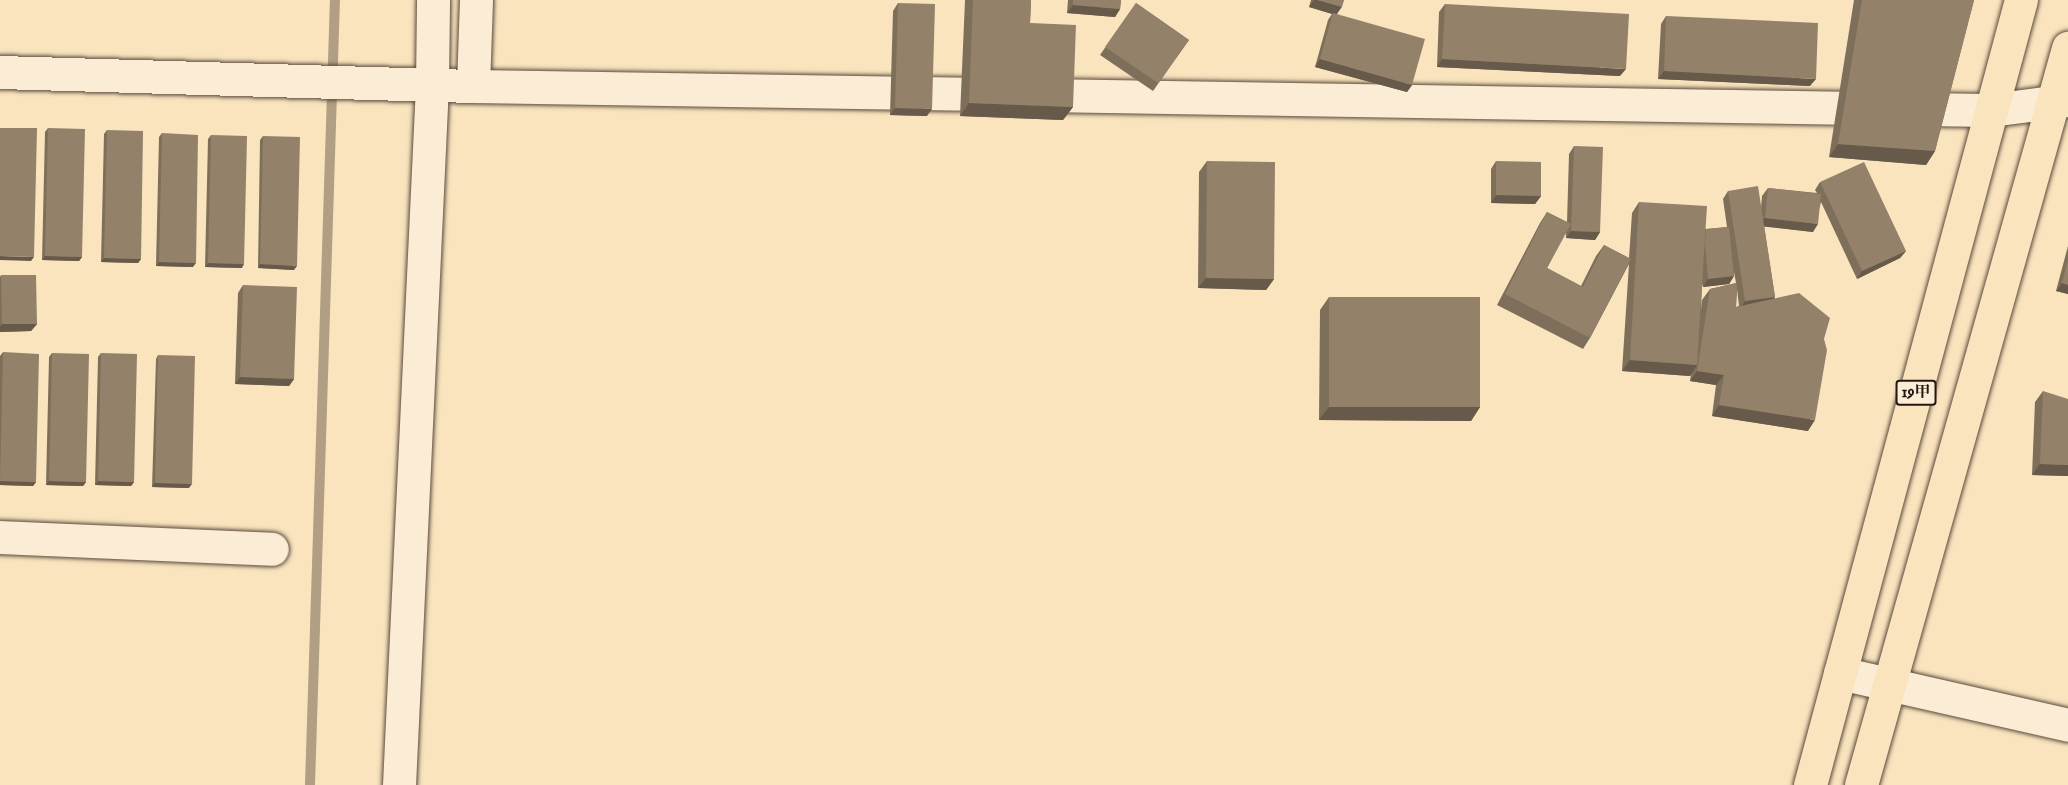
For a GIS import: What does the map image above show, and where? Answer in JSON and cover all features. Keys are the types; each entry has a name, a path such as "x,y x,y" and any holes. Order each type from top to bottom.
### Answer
{"main road":[{"name":"19甲","path":"1810,785 2021,0"},
{"path":"1861,785 1888,683 2061,100 2068,48"}],"lane":[{"path":"399,785 432,85 433,0"},
{"path":"473,86 476,0"},
{"path":"0,72 473,86 1991,110 2061,100"},
{"path":"0,537 272,549"},
{"path":"1840,673 2068,725"}],"building":[{"path":"973,0 1031,0 1030,23 1076,25 1073,107 969,103"},
{"path":"1073,0 1121,0 1120,9 1073,5"},
{"path":"1317,0 1344,0 1342,7"},
{"path":"1862,0 1974,0 1935,151 1838,144"},
{"path":"898,3 935,4 932,109 895,108"},
{"path":"1136,3 1189,40 1158,83 1105,47"},
{"path":"1445,4 1629,14 1626,69 1442,59"},
{"path":"1333,13 1425,39 1412,85 1320,59"},
{"path":"1666,16 1818,23 1816,79 1664,71"},
{"path":"0,128 37,128 34,257 0,256"},
{"path":"48,128 85,129 82,257 45,256"},
{"path":"107,130 143,131 141,259 104,258"},
{"path":"162,133 198,135 196,263 159,262"},
{"path":"211,135 247,136 244,264 208,263"},
{"path":"263,136 300,137 297,266 260,264"},
{"path":"1574,146 1603,147 1600,232 1571,231"},
{"path":"1207,161 1275,162 1274,279 1206,278"},
{"path":"1496,161 1541,162 1541,196 1496,195"},
{"path":"1864,162 1906,251 1862,271 1820,182"},
{"path":"1758,186 1775,297 1745,301 1728,191"},
{"path":"1768,188 1821,194 1818,224 1765,218"},
{"path":"1639,202 1707,206 1697,365 1630,360"},
{"path":"1547,212 1571,224 1547,268 1583,287 1604,245 1631,259 1590,338 1505,294"},
{"path":"1729,227 1734,276 1708,279 1706,229"},
{"path":"2068,259 2068,285 2062,283"},
{"path":"1,275 36,275 37,324 2,324"},
{"path":"1737,283 1736,307 1799,293 1830,318 1824,339 1827,350 1815,420 1719,405 1724,375 1697,371 1710,289"},
{"path":"243,285 297,287 294,379 240,377"},
{"path":"1329,297 1480,297 1480,407 1329,407"},
{"path":"3,352 39,354 36,482 0,481"},
{"path":"52,353 89,354 86,482 49,481"},
{"path":"101,353 137,354 134,482 98,481"},
{"path":"158,355 195,356 192,484 155,483"},
{"path":"2043,391 2068,399 2068,465 2040,464"}],"waterway":[{"path":"310,785 335,0"}]}
